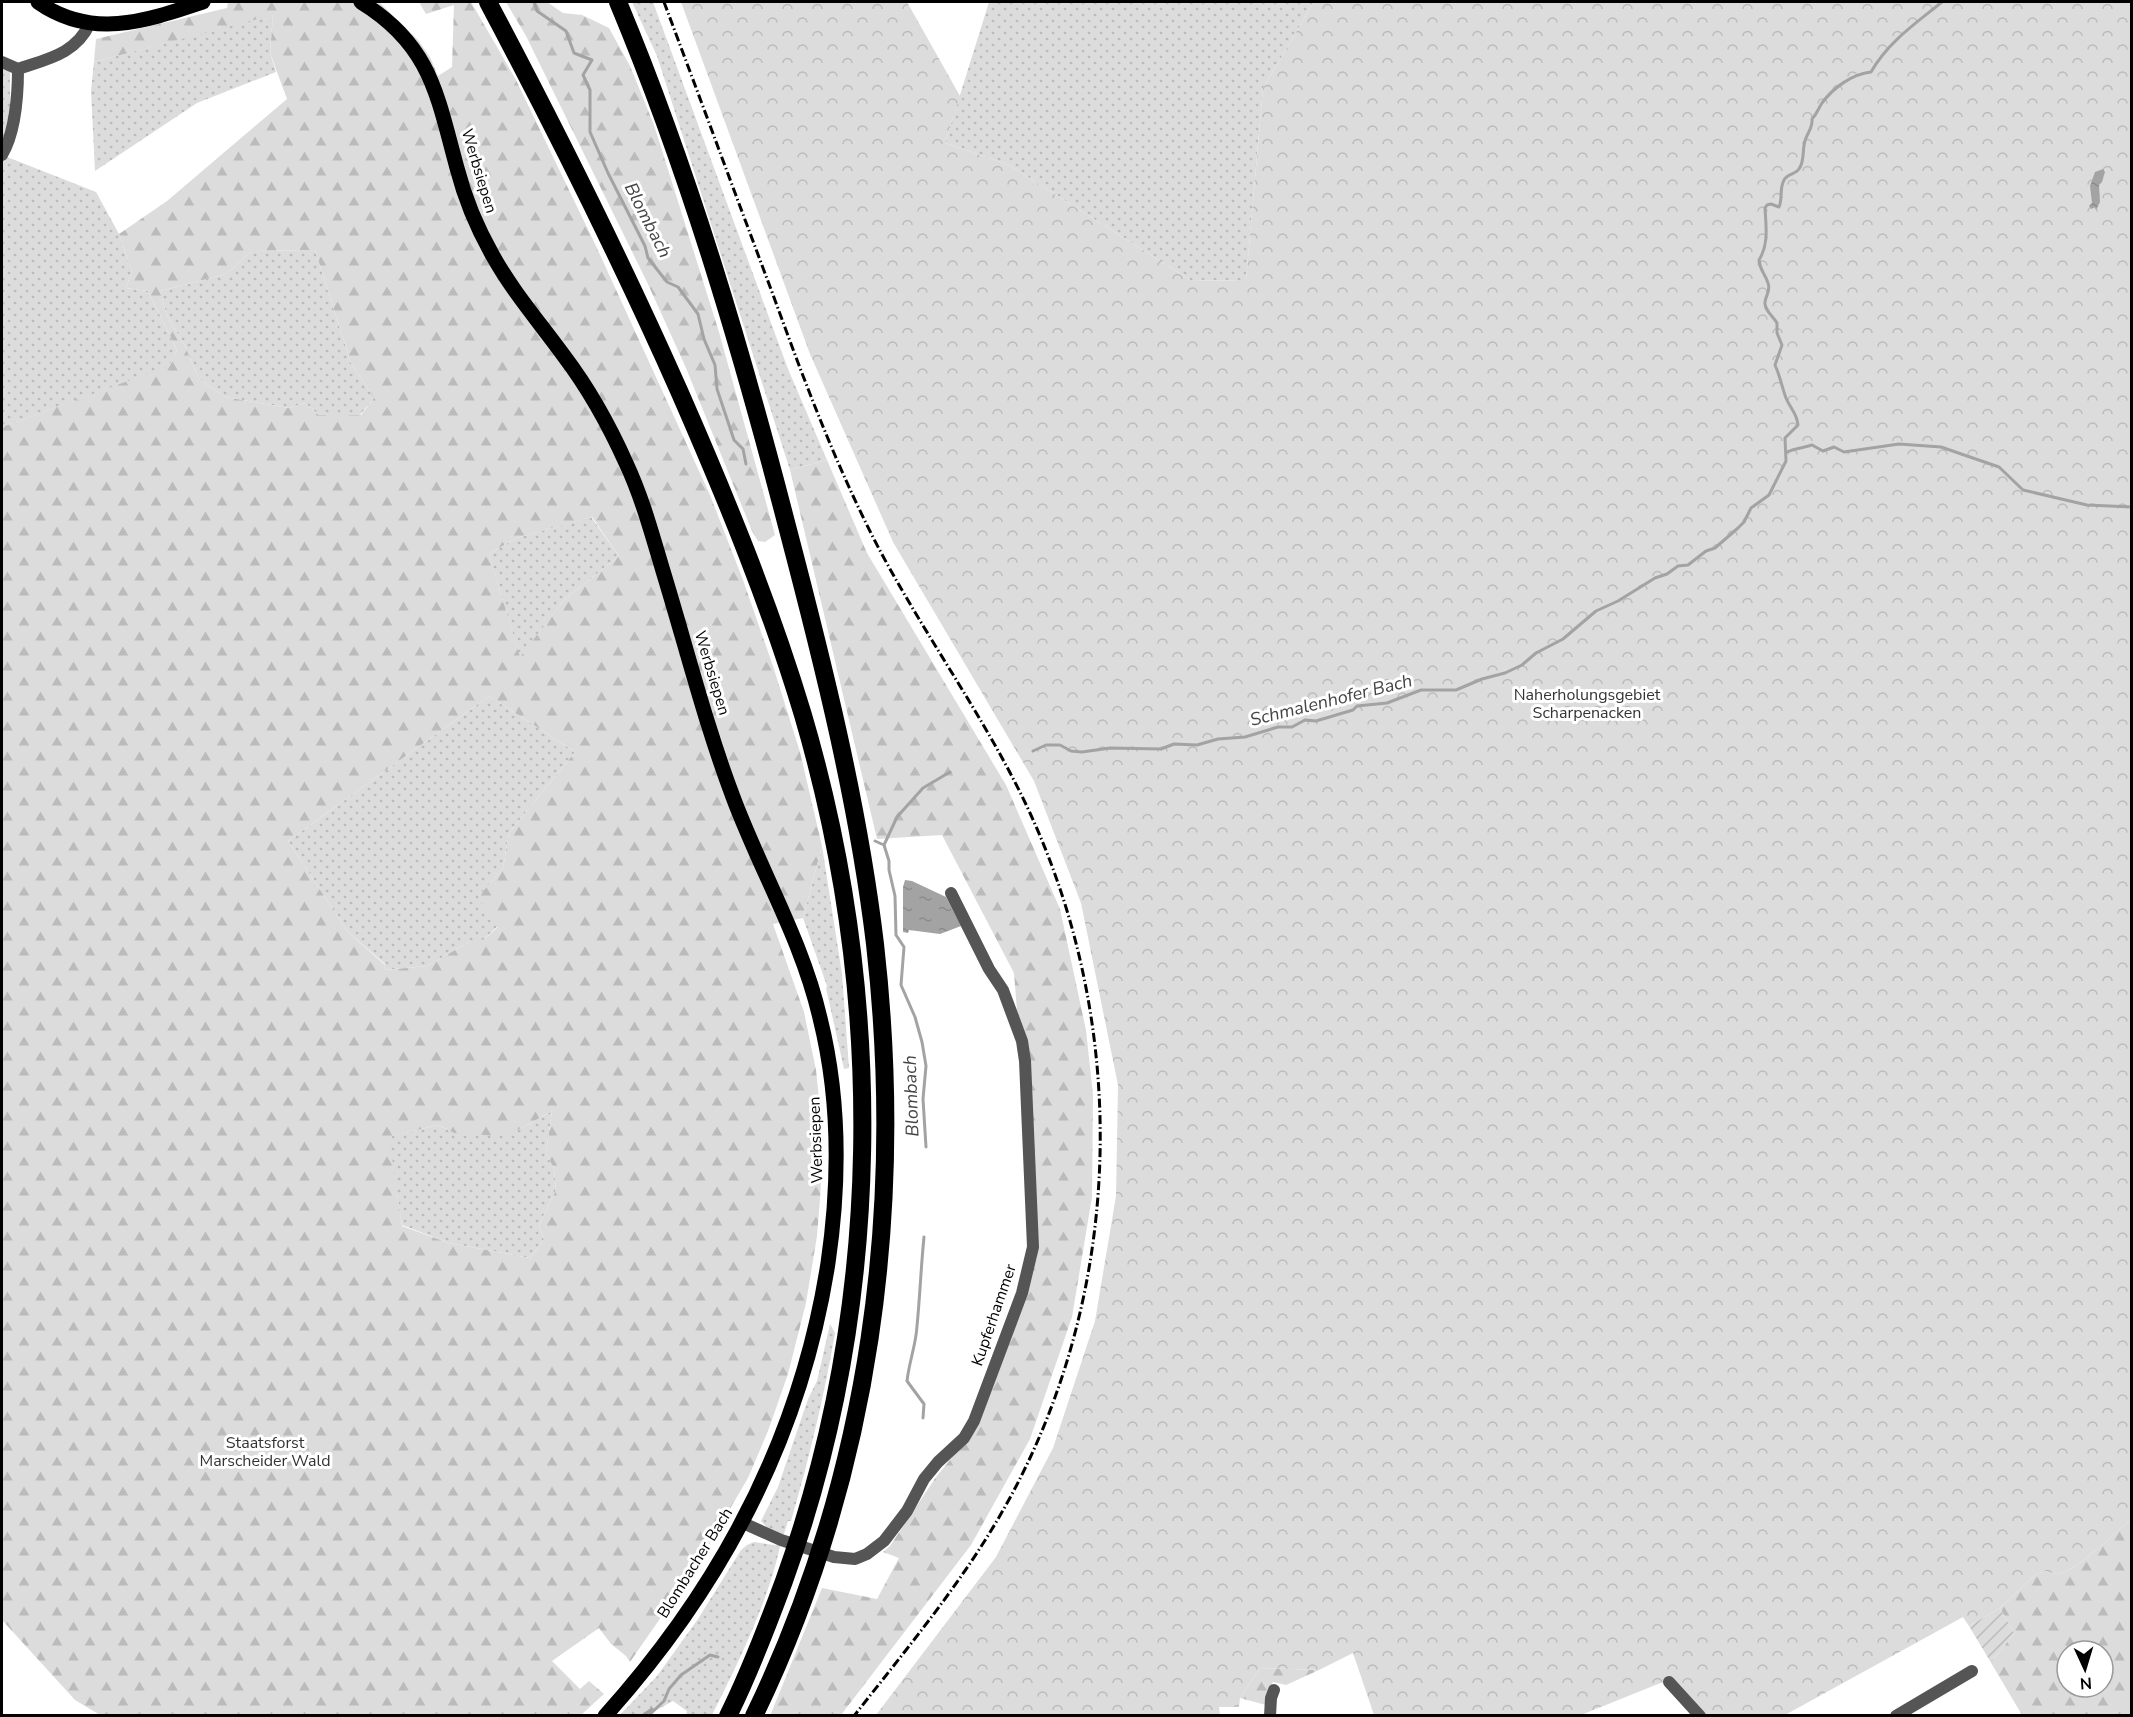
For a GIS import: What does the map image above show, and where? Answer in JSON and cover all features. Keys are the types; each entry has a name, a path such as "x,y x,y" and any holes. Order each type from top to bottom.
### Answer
{"highway":[{"path":"488,2 537,95 640,305 723,492 783,652 804,720 825,801 852,946 861,1045 863,1115 860,1225 851,1312 840,1378 821,1462 799,1538 761,1642 728,1716"},
{"path":"618,2 641,56 681,166 723,295 775,478 818,642 859,841 875,943 884,1056 886,1103 883,1226 868,1358 844,1470 818,1553 802,1602 754,1716"}],"main road":[{"path":"38,2 72,19 90,23 117,24 166,15 203,2"},
{"name":"Werbsiepen","path":"361,2 395,26 421,59 439,101 468,205 492,255 510,284 591,395 627,464 648,521 727,781 786,917 813,989 821,1018 832,1082 836,1122 836,1185 831,1238 819,1313 790,1415"},
{"name":"Blombacher Bach","path":"605,1716 688,1612 743,1523 790,1415"}],"street":[{"path":"2,62 18,69 68,50 83,38 90,23"},
{"path":"2,155 8,140 15,106 18,69"},
{"name":"Kupferhammer","path":"743,1523 781,1540 834,1557 855,1559 876,1548 907,1511 924,1479 938,1462 964,1438 974,1421 1022,1293 1033,1247 1025,1061 1022,1041 1003,990 989,969 951,893"},
{"path":"1896,1716 1972,1671"},
{"path":"1669,1682 1700,1716"},
{"path":"1270,1716 1274,1690"}],"green space":[{"name":"Staatsforst Marscheider Wald","path":"228,2 379,2 418,40 430,57 438,76 452,67 454,5 426,14 419,2 471,2 516,80 596,246 710,495 773,666 800,752 822,846 803,918 773,924 804,1012 816,1070 822,1162 817,1236 806,1303 788,1374 748,1478 697,1565 630,1662 611,1644 599,1628 552,1661 580,1689 589,1681 604,1694 581,1715 100,1715 75,1700 2,1620 2,427 169,366 177,350 148,291 126,288 132,271 119,234 167,201 287,99 270,53 273,15 94,62 96,39 227,8","holes":["315,250 351,363 374,398 361,415 319,415 305,403 289,408 225,397 199,379 185,346 167,316 160,291 226,274 252,251","592,517 619,556 564,600 520,657 489,554 516,538","489,696 575,752 509,833 503,868 478,897 498,927 482,941 470,941 428,966 384,970 385,965 348,932 288,841","552,1111 546,1153 554,1169 556,1190 539,1225 544,1240 530,1258 449,1243 402,1226 389,1137 438,1125 454,1133 499,1136 522,1128"]},
{"path":"506,2 547,2 563,13 582,15 609,28 630,66 654,125 719,332 775,535 765,542 758,541 752,531 686,368 647,282 526,36"},
{"path":"632,2 653,2 788,369 827,460 790,470 657,56"},
{"name":"Naherholungsgebiet Scharpenacken","path":"681,2 907,2 960,96 945,143 1009,165 1190,280 1246,281 1263,88 1314,2 2131,2 2131,1519 2085,1559 2066,1572 2058,1574 2045,1571 2035,1575 2000,1608 1969,1626 1963,1617 1785,1715 1707,1715 1668,1680 1581,1715 1374,1715 1353,1653 1319,1670 1260,1668 1240,1698 1239,1707 1219,1707 1220,1715 876,1715 996,1557 1053,1448 1095,1321 1116,1196 1118,1085 1081,903 1034,781 893,542 810,354"},
{"path":"989,2 1314,2 1263,88 1246,281 1190,280 1009,165 945,143"},
{"path":"273,14 270,53 276,72 197,103 95,171 91,91 94,62"},
{"path":"2,69 10,72 10,120 2,144"},
{"path":"2,155 96,192 119,234 132,271 126,288 148,291 177,350 169,367 2,427"},
{"path":"315,250 351,363 374,398 360,415 319,415 305,403 289,408 225,397 199,379 185,346 167,316 160,291 226,274 252,251"},
{"path":"827,460 867,553 1006,785 1060,909 1086,1030 1093,1095 1092,1197 1072,1317 1030,1439 971,1545 841,1715 770,1716 822,1588 877,1599 899,1558 883,1552 890,1546 936,1477 971,1434 1037,1257 1014,973 942,835 877,839 790,470"},
{"path":"591,517 619,556 564,600 520,658 489,554 516,538"},
{"path":"489,696 575,752 509,833 503,868 479,896 498,926 482,941 470,941 428,966 384,970 385,964 348,932 288,841"},
{"path":"822,846 842,974 849,1068 844,1069 827,986 803,918"},
{"path":"552,1111 546,1153 554,1169 556,1190 539,1225 544,1240 530,1258 449,1243 402,1225 388,1137 438,1125 454,1133 522,1128"},
{"path":"830,1324 835,1333 821,1404 791,1521 788,1521 783,1537 769,1530 761,1521 778,1487 808,1399 817,1381"},
{"path":"2131,1519 2131,1715 2022,1715 1990,1661 2014,1633 2000,1608 2035,1575 2045,1571 2058,1574 2066,1572"},
{"path":"754,1542 780,1546 760,1610 742,1654 712,1715 686,1715 687,1711 673,1701 648,1715 620,1715 657,1676 698,1619 741,1550"},
{"path":"2000,1608 2014,1633 1990,1661 1969,1626"},
{"path":"1260,1668 1319,1670 1286,1685 1273,1682 1267,1692 1266,1705 1240,1698"}],"water":[{"path":"2103,169 2105,172 2099,185 2100,202 2096,210 2095,207 2091,209 2089,206 2092,203 2090,186 2095,172"},
{"path":"905,880 946,897 961,926 940,934 909,930 908,933 903,932"}],"waterway":[{"name":"Blombach","path":"534,2 537,11 566,31 574,53 592,60 583,75 590,90 590,132 645,246 648,258 667,282 678,287 698,314 704,339 715,365 717,389 734,440 743,449 746,464"},
{"name":"Schmalenhofer Bach","path":"1033,751 1046,745 1060,745 1071,751 1082,752 1110,748 1161,749 1174,744 1197,745 1218,739 1245,737 1278,727 1292,727 1305,720 1316,721 1353,710 1357,706 1387,703 1421,690 1456,690 1522,665 1536,653 1563,639 1596,611 1618,601 1678,566 1688,565 1706,551 1715,548 1744,522 1751,508 1769,495 1786,461 1785,438 1798,425 1775,365 1782,345 1777,333 1777,323 1765,305 1769,286 1759,260 1766,241 1765,208 1771,204 1779,207 1785,178 1798,171 1801,166 1804,144 1812,125 1812,119 1826,97 1850,79 1871,72 1894,42 1942,2"},
{"path":"1787,452 1812,445 1823,451 1834,447 1844,452 1899,444 1941,447 1999,467 2023,490 2087,505 2132,507"},
{"name":"Schmalenhofer Bach","path":"884,845 897,817 923,788 950,772"},
{"name":"Blombach","path":"875,841 884,845 889,861 895,896 896,935 904,947 901,985 915,1017 922,1042 926,1066 923,1099 926,1147"},
{"name":"Blombach","path":"923,1418 924,1404 907,1381 916,1333 924,1237"},
{"name":"Blombach","path":"648,1716 664,1701 669,1689 681,1675 710,1655 718,1657"},
{"name":"Blombach","path":"642,1716 652,1709"}],"railway":[{"path":"664,2 804,378 851,491 883,557 991,738 1030,813 1063,899 1086,988 1098,1079 1099,1170 1090,1261 1070,1350 1039,1437 998,1519 982,1545 929,1620 854,1716"}]}
